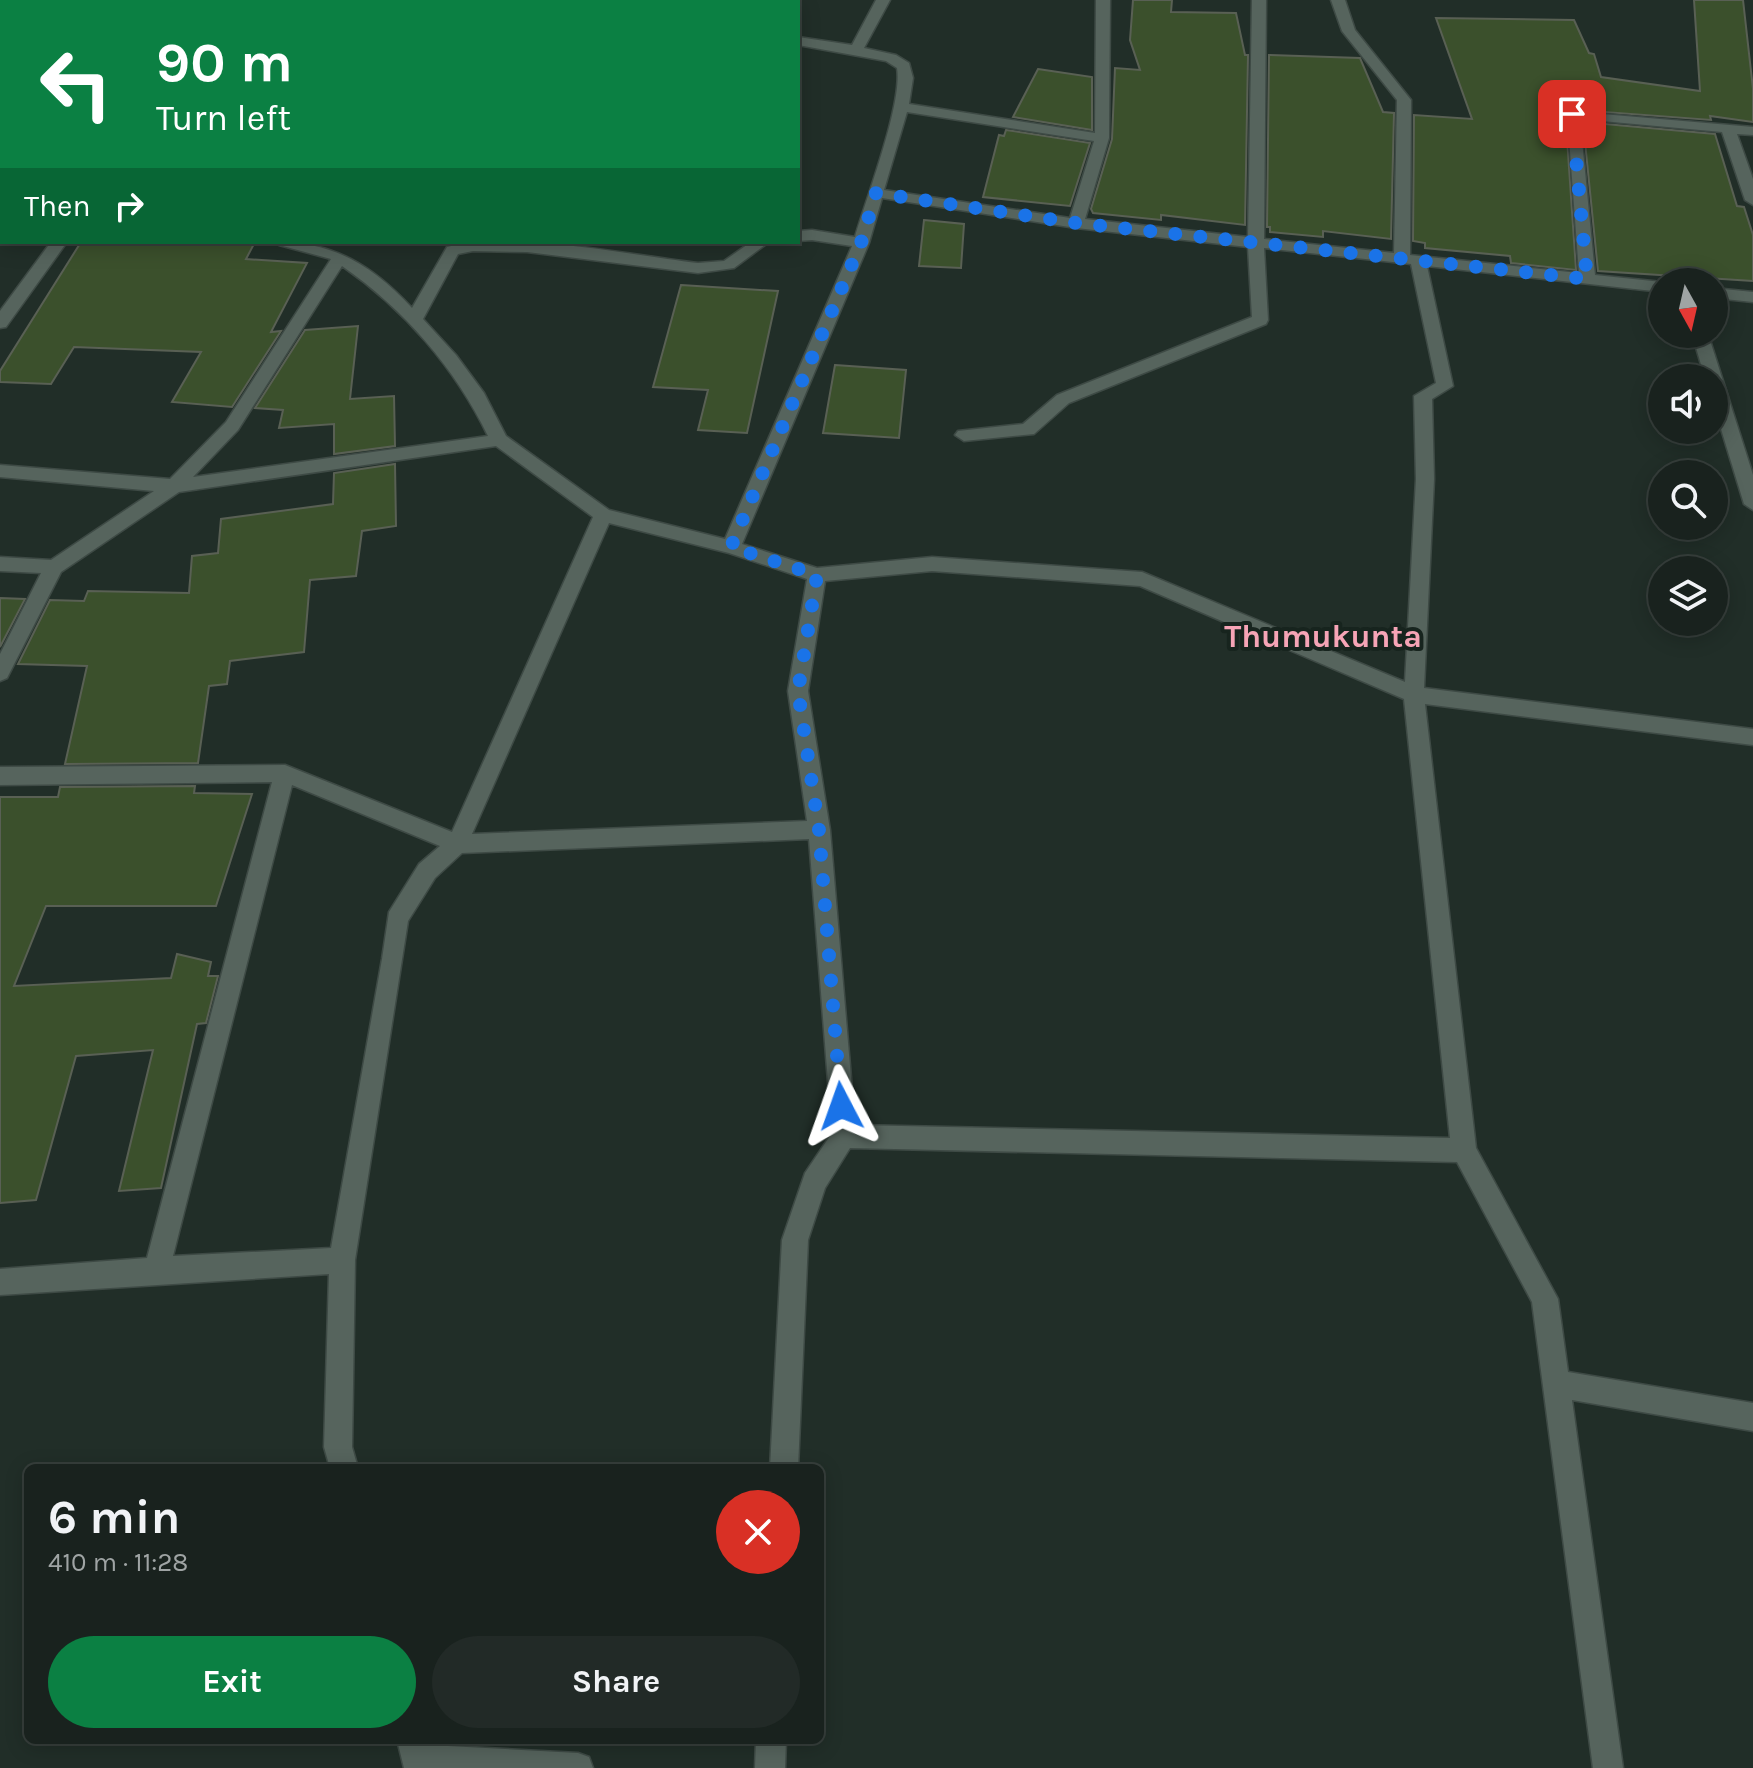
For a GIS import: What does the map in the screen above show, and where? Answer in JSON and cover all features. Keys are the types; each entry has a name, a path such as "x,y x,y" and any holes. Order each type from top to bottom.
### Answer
{"street":[{"path":"856,50 883,0"},
{"path":"1076,223 1102,138 1103,0"},
{"path":"964,435 1028,430 1063,399 1260,320 1256,243 1259,0"},
{"path":"1338,0 1349,31 1404,100 1410,260 1445,386 1423,396 1425,479 1414,695 1464,1150 1545,1299 1608,1768"},
{"path":"731,547 861,243 901,107 906,78 904,66 891,58 800,41"},
{"path":"901,107 1102,138"},
{"path":"1587,279 1572,114 1753,131"},
{"path":"1728,129 1753,200"},
{"path":"876,193 1076,223 1648,286"},
{"path":"800,236 861,243"},
{"path":"0,323 58,244"},
{"path":"291,244 340,257 386,289 415,318 478,397 499,440 603,515 731,547 817,575 932,564 1142,579 1414,695 1753,737"},
{"path":"415,318 453,250 473,246 528,245 698,268 728,265 758,244"},
{"path":"0,673 54,567 174,486 232,426 340,257"},
{"path":"1728,294 1753,297"},
{"path":"1704,348 1753,504"},
{"path":"1732,434 1753,436"},
{"path":"0,471 174,486 499,440"},
{"path":"343,1464 338,1447 342,1260 393,959 397,919 427,871 457,844 603,515"},
{"path":"0,564 54,567"},
{"path":"784,1464 795,1240 814,1182 844,1136 819,830 798,691 817,575"},
{"path":"157,1270 285,773"},
{"path":"0,776 285,773 457,844 819,830"},
{"path":"844,1136 1464,1150"},
{"path":"0,1282 342,1260"},
{"path":"1557,1384 1753,1417"},
{"path":"770,1768 771,1744"},
{"path":"416,1756 578,1768"}],"building":[{"path":"1133,0 1172,0 1171,12 1236,13 1245,55 1248,55 1245,225 1161,215 1161,220 1093,213 1091,209 1112,139 1115,68 1140,70 1130,40"},
{"path":"1694,0 1743,0 1753,89 1753,122 1710,116 1711,120 1565,109 1576,270 1511,263 1510,256 1425,248 1425,243 1413,241 1414,115 1472,119 1436,18 1574,20 1589,53 1594,54 1601,77 1700,91"},
{"path":"1269,55 1360,58 1383,112 1394,113 1391,239 1323,231 1323,237 1270,232 1270,227 1267,227"},
{"path":"1038,69 1092,77 1092,130 1013,117"},
{"path":"1583,122 1715,134 1737,206 1744,207 1753,235 1753,281 1728,279 1728,268 1648,268 1648,274 1598,271"},
{"path":"1006,130 1090,143 1070,206 983,197 999,135 1004,136"},
{"path":"924,220 964,224 961,268 919,266"},
{"path":"80,244 254,244 246,259 307,263 271,332 281,331 232,407 172,402 201,352 74,347 51,384 0,382 0,371"},
{"path":"681,285 778,291 747,433 698,430 708,390 653,387"},
{"path":"358,326 350,399 394,396 395,446 334,454 334,424 279,428 283,410 255,408 305,330"},
{"path":"835,365 906,370 899,438 823,433"},
{"path":"395,464 396,526 362,531 356,576 310,580 304,652 230,661 227,684 209,686 198,763 65,764 87,666 18,664 50,600 84,601 88,591 189,593 192,556 218,553 221,519 333,504 334,473"},
{"path":"0,598 25,599 0,647"},
{"path":"195,786 194,793 252,794 216,906 46,906 14,986 171,978 177,954 211,962 208,976 218,976 206,1023 197,1024 161,1188 119,1191 153,1050 76,1056 36,1200 0,1203 0,797 58,797 60,787"}],"district":[{"name":"Thumukunta","path":"1323,636"}],"route":[{"path":"841,1106 819,830 798,691 817,575 731,547 861,243 876,193 1076,223 1587,279 1572,114"}]}
